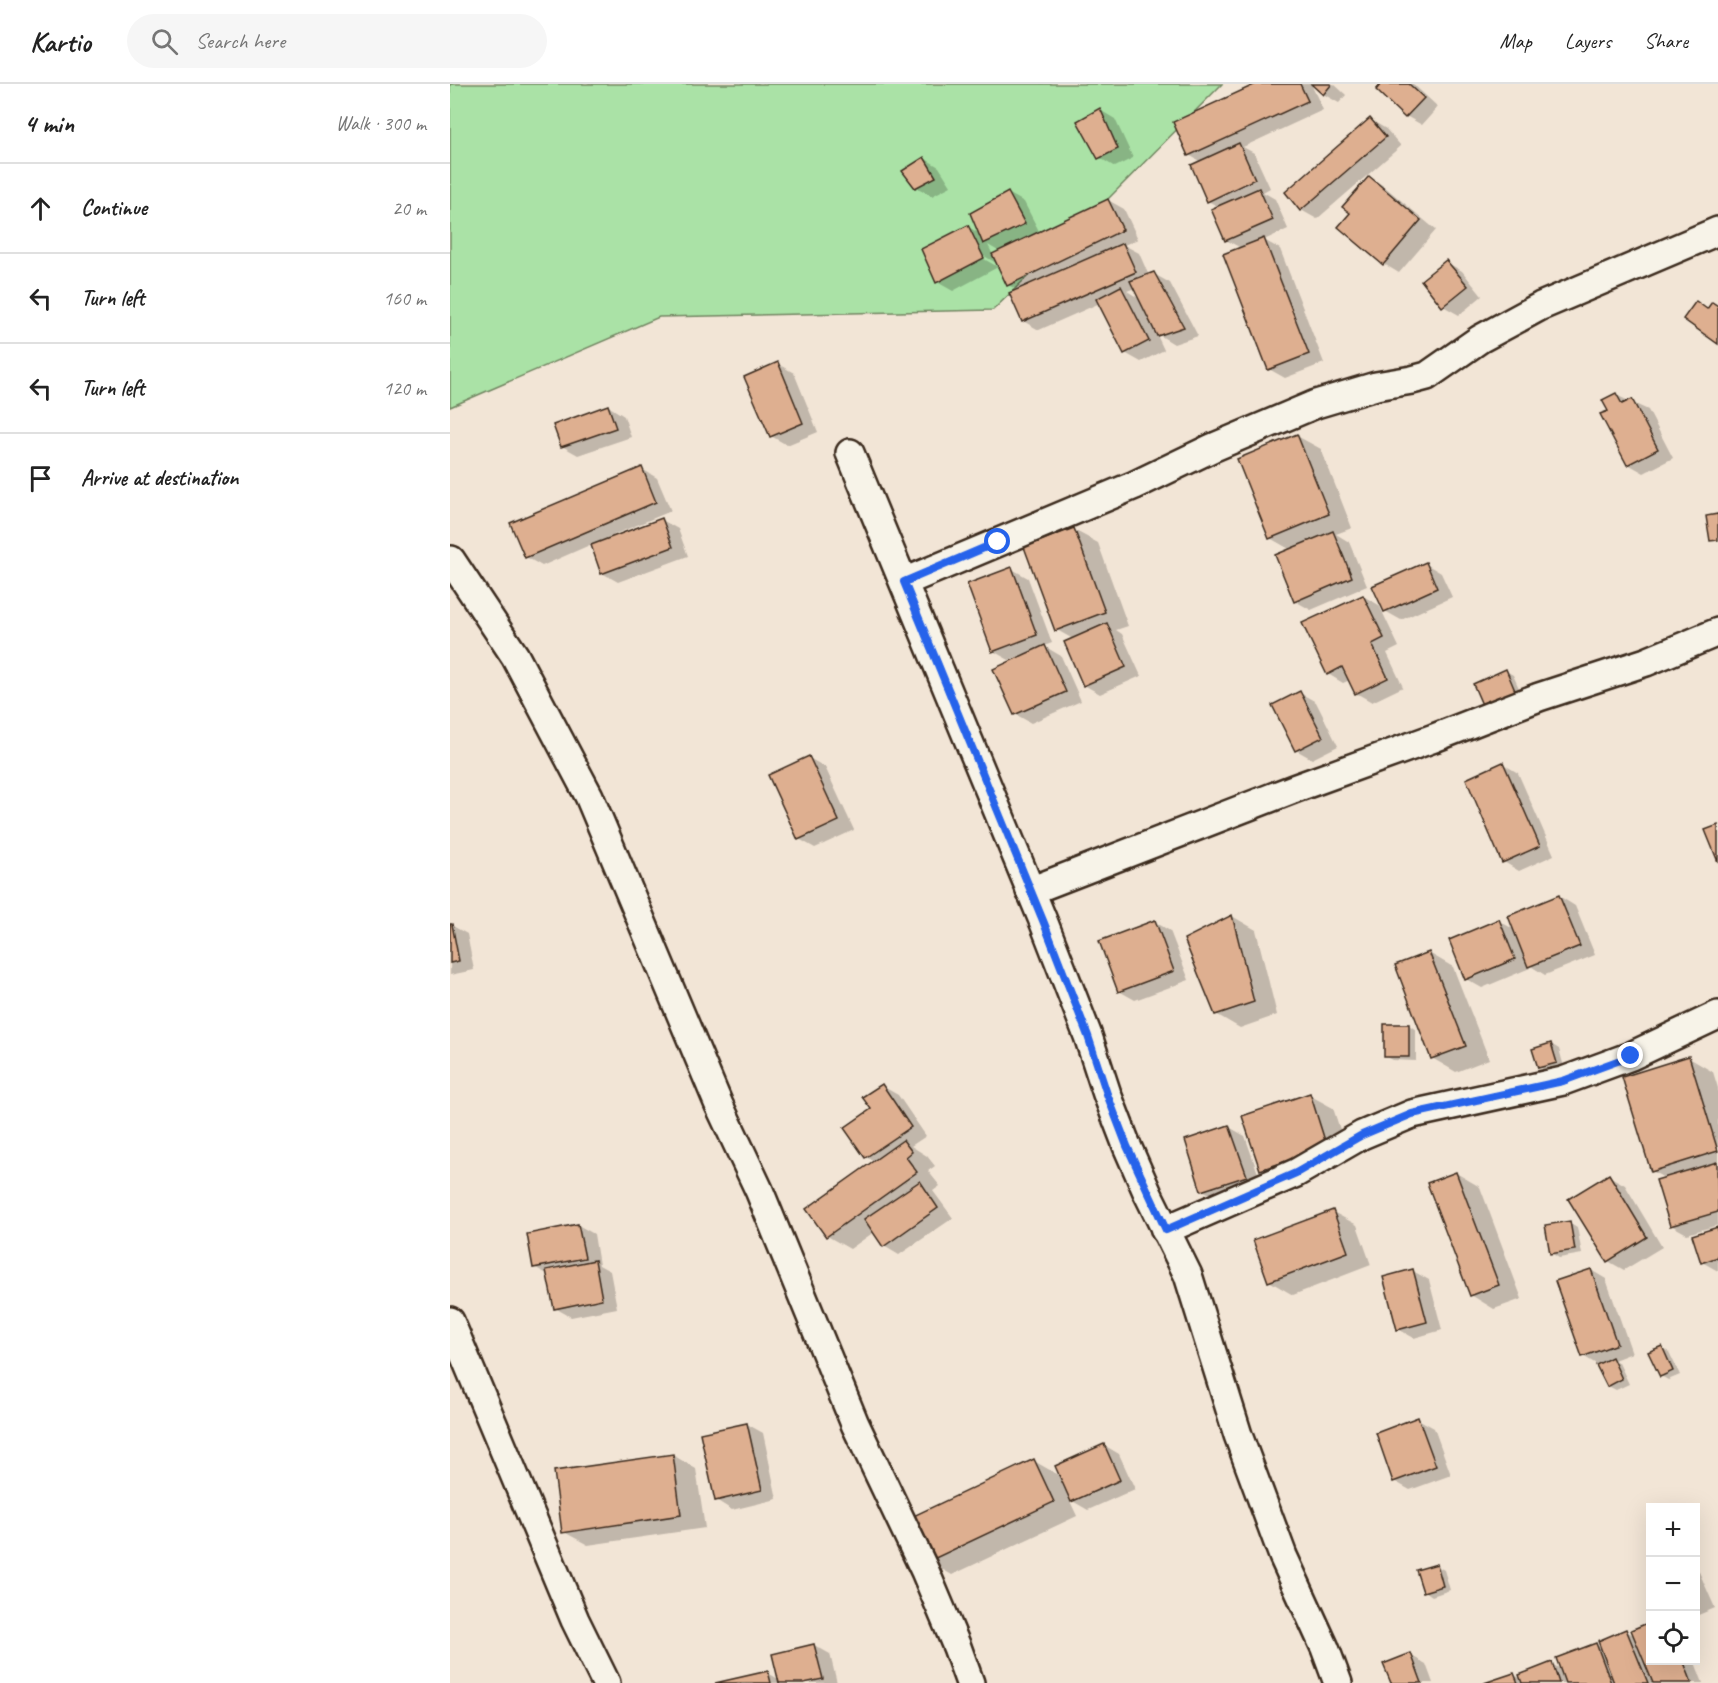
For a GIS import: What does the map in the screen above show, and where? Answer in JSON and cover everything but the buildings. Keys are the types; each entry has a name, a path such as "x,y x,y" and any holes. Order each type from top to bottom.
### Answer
{"street":[{"path":"904,582 1316,404 1376,386 1427,376 1480,339 1541,306 1718,231"},
{"path":"850,453 1088,1036 1127,1146 1188,1275 1238,1435 1283,1556 1325,1648 1338,1683"},
{"path":"451,560 515,656 589,796 719,1105 759,1190 855,1424 925,1571 970,1683"},
{"path":"1030,891 1539,697 1646,662 1718,632"},
{"path":"1166,1230 1296,1173 1362,1135 1412,1114 1563,1081 1631,1056 1718,1015"},
{"path":"450,1322 575,1620 606,1683"}],"green space":[{"path":"450,84 1222,84 993,310 659,317 450,407"}],"route":[{"path":"998,542 904,582 1044,923 1088,1036 1127,1146 1166,1230 1296,1173 1362,1135 1412,1114 1563,1081 1631,1056"}]}
